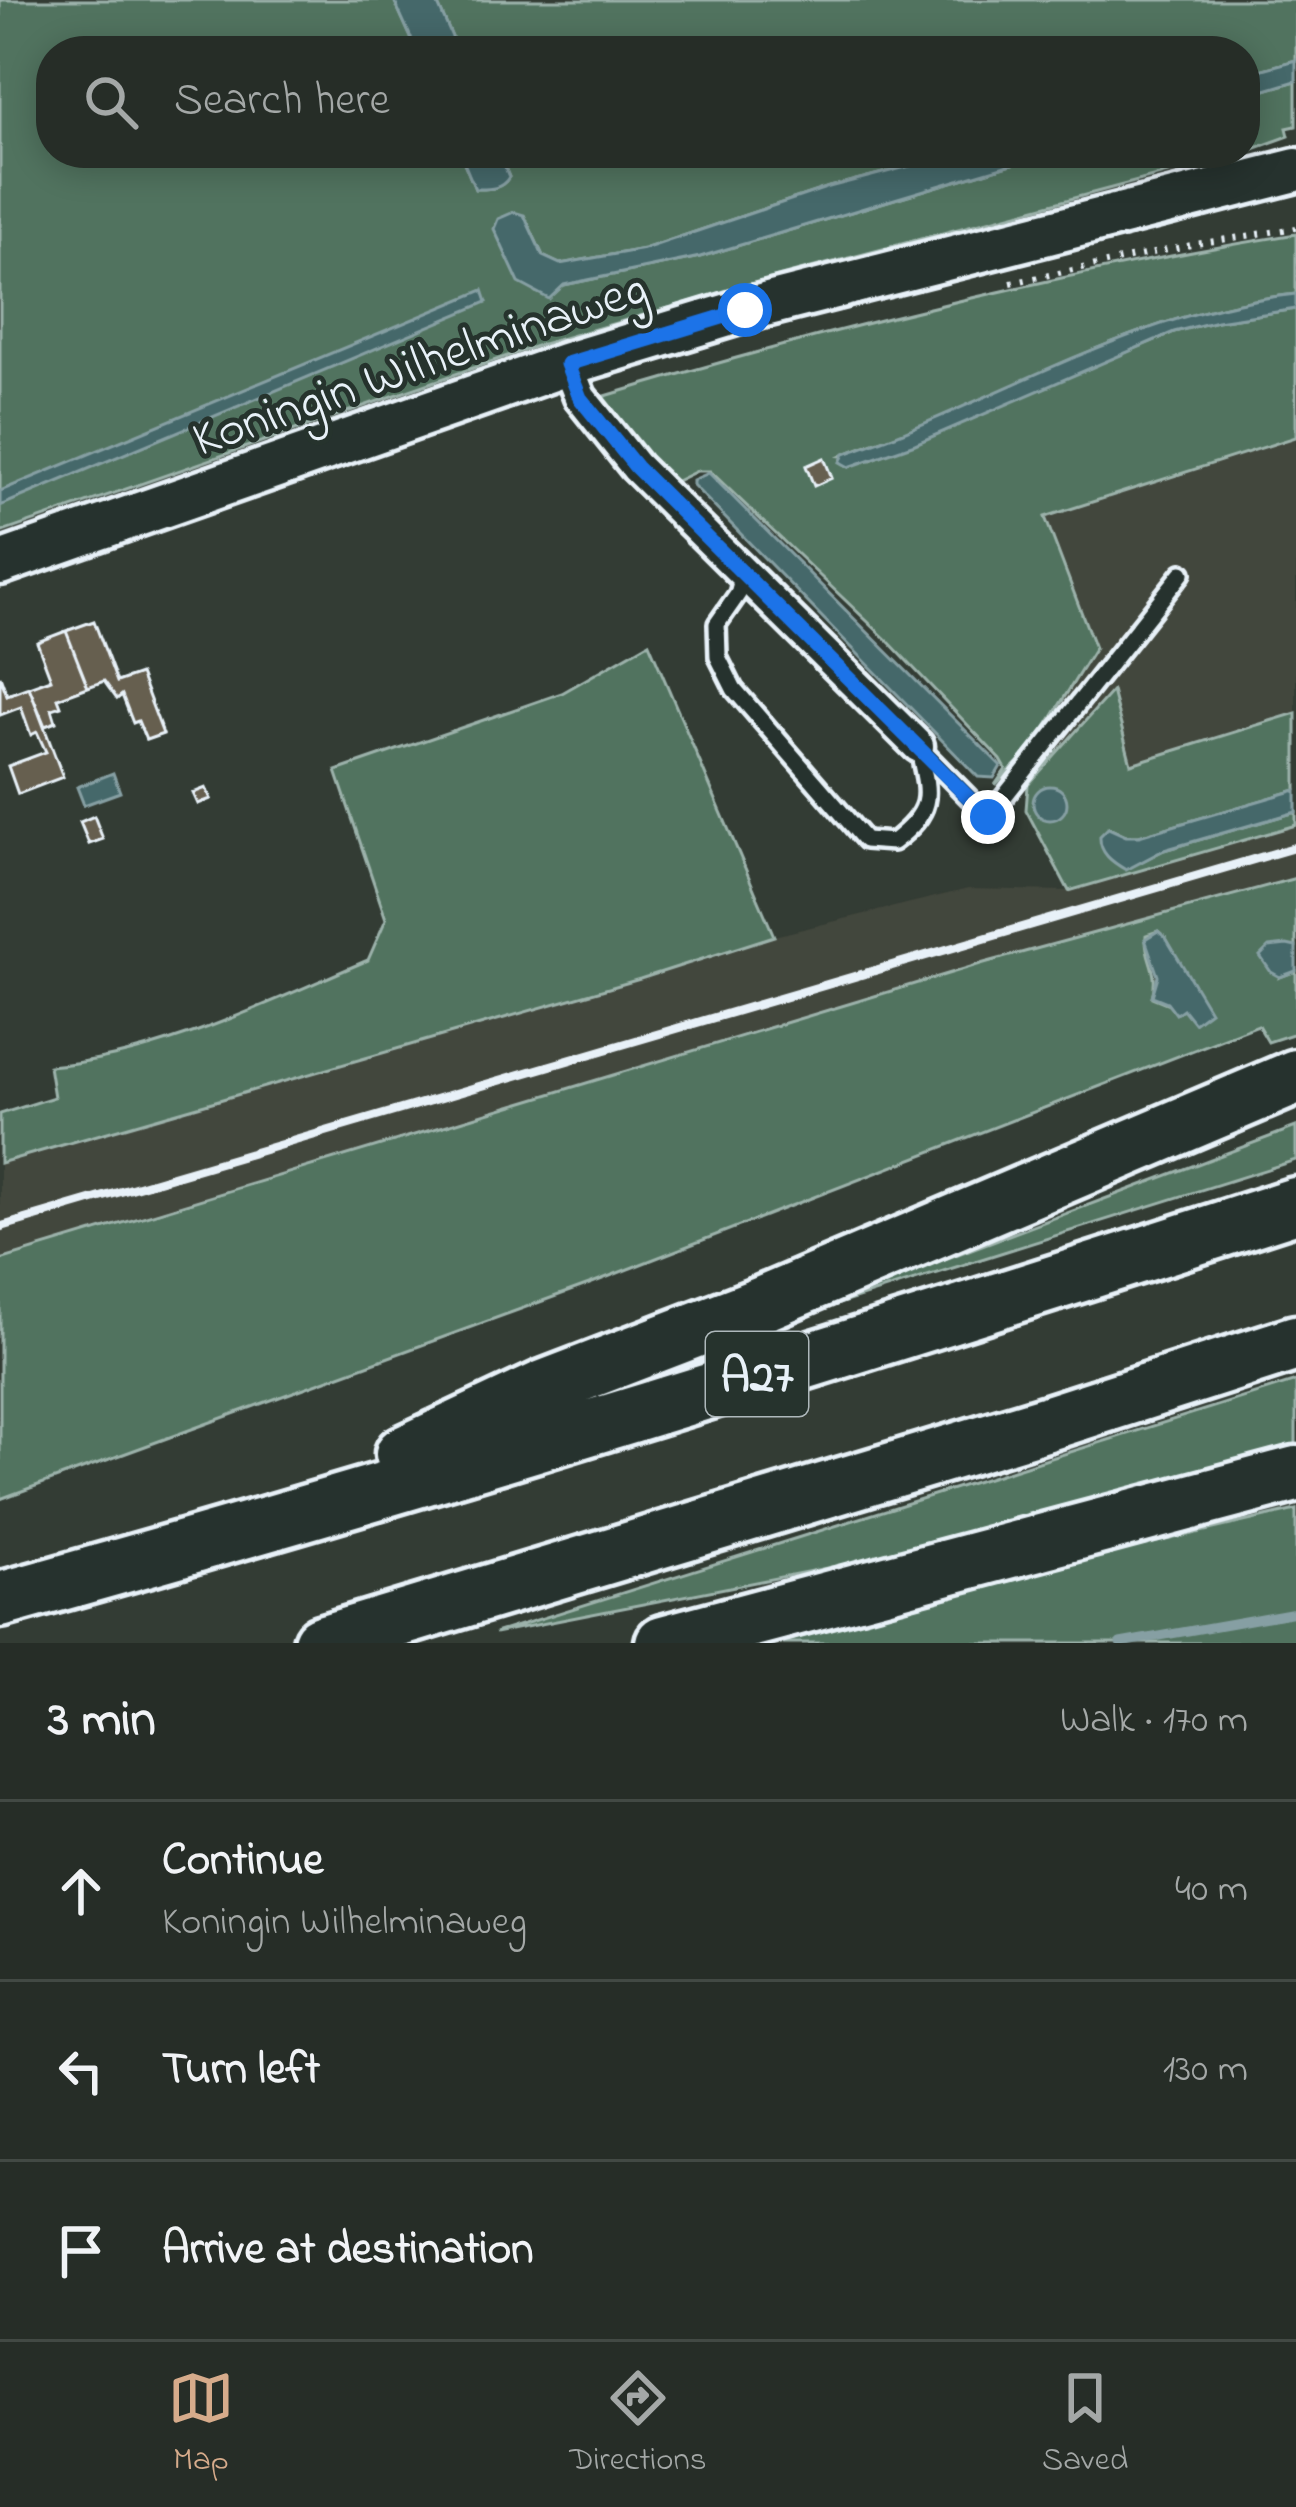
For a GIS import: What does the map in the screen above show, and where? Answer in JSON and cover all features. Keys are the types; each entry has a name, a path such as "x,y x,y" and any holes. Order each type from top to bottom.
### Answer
{"highway":[{"name":"A27","path":"216,1540 544,1388 760,1305 1296,1077"},
{"name":"A27","path":"0,1600 216,1540 1296,1205"},
{"name":"A27","path":"321,1643 1048,1423 1296,1342"},
{"path":"663,1643 1296,1474"}],"main road":[{"name":"Koningin Wilhelminaweg","path":"0,562 567,364 745,310 1296,170"}],"street":[{"path":"567,364 580,398 636,467 918,746"}],"lane":[{"path":"744,573 738,594 716,624 718,657 734,689 866,840 893,842 920,822 928,789 918,746"},
{"path":"918,746 988,817 1182,573"}],"path":[{"path":"998,286 1296,228"}],"shaded area":[{"path":"1296,437 1296,713 1131,765 1112,692 1028,785 1011,769 1034,746 1095,648 1045,517"},
{"path":"1296,825 1296,878 984,963 0,1260 0,1163 774,936 968,889 1069,891"}],"green space":[{"path":"0,0 394,0 410,36 36,36 36,168 466,168 475,189 490,189 509,177 505,168 902,168 829,187 644,249 560,264 543,256 524,215 536,292 545,294 564,285 700,257 999,168 1187,168 539,345 0,533"},
{"path":"436,0 1296,0 1296,60 1260,70 1260,36 452,36"},
{"path":"1296,81 1296,126 1287,128 1289,136 1260,147 1260,92"},
{"path":"1296,234 1296,294 1194,314 1146,330 841,456 871,460 1174,332 1296,309 1296,437 1045,517 1095,648 1034,746 995,785 1006,769 1001,760 888,641 710,471 697,471 666,486 601,401 688,372 946,304"},
{"path":"649,643 774,936 0,1163 0,1114 54,1097 49,1066 172,1040 368,960 386,919 336,771 562,693"},
{"path":"1112,691 1131,764 1296,713 1296,790 1139,836 1109,828 1126,869 1164,850 1296,812 1296,825 1069,891 1026,810 1028,785"},
{"path":"1296,878 1296,947 1280,977 1296,971 1296,1033 1268,1042 1258,1025 592,1283 0,1499 0,1260 984,963","holes":["1158,931 1194,989 1169,1004 1152,997 1154,979 1146,935"]},
{"path":"1296,1127 1296,1160 756,1330"},
{"path":"1296,1381 1296,1453 944,1545 495,1633"},
{"path":"1296,1510 1296,1643 779,1643 1023,1573"}],"water":[{"path":"394,0 436,0 452,36 410,36"},
{"path":"1296,60 1296,81 1260,92 1260,70"},
{"path":"466,168 505,168 509,177 498,187 475,189"},
{"path":"902,168 999,168 700,257 564,285 549,299 519,283 494,229 498,219 514,212 524,215 543,256 560,264 644,249 829,187"},
{"path":"483,290 487,302 0,506 0,491"},
{"path":"1296,294 1296,309 1174,332 915,444 849,467 840,462 844,454 1122,338 1236,304"},
{"path":"709,473 1001,766 994,778 978,777 693,485 693,480"},
{"path":"113,773 120,792 84,805 77,787"},
{"path":"1050,786 1062,791 1067,803 1062,815 1050,820 1038,815 1033,803 1038,791"},
{"path":"1296,790 1296,812 1164,850 1126,870 1102,847 1100,836 1108,828 1139,836"},
{"path":"1158,931 1210,1011 1194,1023 1183,1009 1176,1014 1167,1002 1152,996 1158,976 1145,939"},
{"path":"1269,947 1296,947 1296,971 1280,977 1260,956"}],"building":[{"path":"824,458 832,478 814,486 806,466"},
{"path":"94,621 117,682 140,674 163,734 146,740 122,695 117,699 104,681 88,687 66,631"},
{"path":"66,631 88,687 58,698 61,706 52,709 56,722 45,726 29,687 51,679 37,642"},
{"path":"0,676 7,695 29,687 63,777 18,794 8,766 46,752 37,732 31,735 21,707 0,715"},
{"path":"206,788 211,799 198,804 193,793"},
{"path":"94,816 103,839 89,844 80,822"}],"waterway":[{"path":"1120,1643 1296,1612"}],"railway":[{"path":"0,1227 1296,847"}],"route":[{"path":"745,310 567,364 580,398 636,467 988,817"}]}
